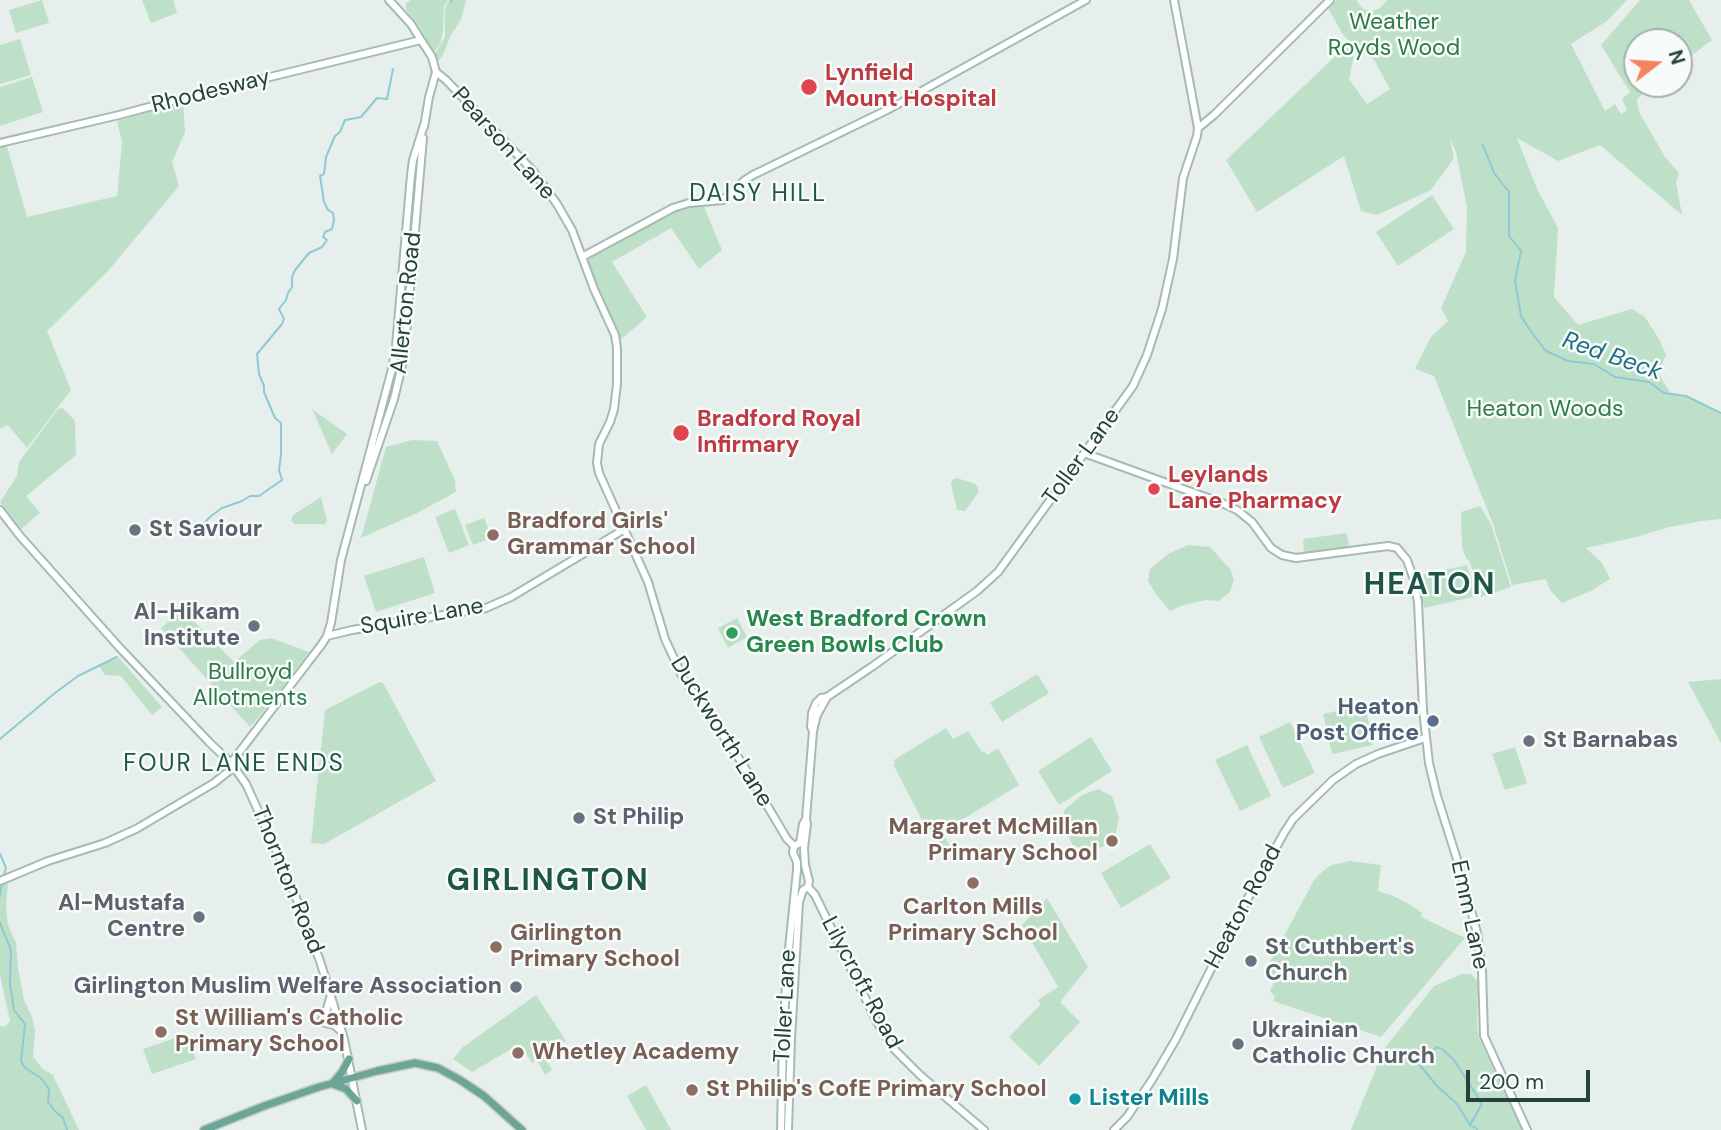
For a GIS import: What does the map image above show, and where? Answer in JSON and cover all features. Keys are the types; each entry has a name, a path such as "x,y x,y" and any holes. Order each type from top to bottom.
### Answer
{"main road":[{"path":"332,1084 349,1059"},
{"path":"204,1130 264,1106 332,1084 415,1063 438,1068 460,1080 484,1096 522,1130"},
{"path":"332,1084 346,1088 357,1101"}],"street":[{"path":"389,0 411,24 432,57 436,72"},
{"path":"582,257 673,208 689,203 723,200 754,175 891,108 1086,0"},
{"path":"1174,0 1198,128 1331,0"},
{"name":"Rhodesway","path":"0,143 421,40"},
{"name":"Allerton Road","path":"2,880 136,830 214,783 232,765 327,635 341,560 385,429 404,357 424,125 436,72"},
{"name":"Pearson Lane","path":"436,72 550,193 572,230 582,257"},
{"name":"Toller Lane","path":"789,1009 787,968 799,899 809,881 799,846 806,819 814,720 827,698 991,579 1007,562 1133,386 1147,355 1162,309 1173,259 1182,178 1198,128"},
{"name":"Duckworth Lane","path":"582,257 615,335 617,348 614,409 599,444 597,463 603,485 648,582 665,639 683,678 742,763 787,839 799,846"},
{"name":"Emm Lane","path":"1084,453 1237,510 1252,522 1270,548 1286,557 1388,546 1397,548 1407,561 1418,602 1425,738 1435,789 1461,872 1481,953 1485,1039 1527,1130"},
{"name":"Thornton Road","path":"0,510 137,667 232,765 246,784 287,874 320,961 349,1059 362,1130"},
{"name":"Squire Lane","path":"327,635 486,608 511,597 624,530"},
{"name":"Heaton Road","path":"1114,1130 1127,1117 1176,1039 1237,917 1293,819 1333,780 1356,764 1425,738"},
{"name":"Toller Lane","path":"781,1130 789,1009 796,967 797,865 793,853 799,846"},
{"path":"796,883 798,888 805,888"},
{"name":"Lilycroft Road","path":"805,888 813,892 877,1022 894,1049 984,1130"},
{"path":"787,968 796,967"},
{"path":"331,994 321,1021 334,1025 342,1032"},
{"name":"Toller Lane","path":"787,1038 788,1130"}],"green space":[{"path":"42,0 49,23 16,33 9,10"},
{"path":"142,0 173,0 177,13 151,23"},
{"path":"411,0 448,0 444,6 440,44 434,52 418,24 406,10 406,3"},
{"path":"449,0 466,0 461,20 438,61 435,54 445,37 445,8"},
{"path":"1337,0 1356,0 1363,9 1372,11 1380,8 1387,0 1627,0 1607,21 1571,44 1605,111 1615,104 1621,114 1627,110 1622,99 1639,98 1639,112 1665,157 1679,173 1676,182 1682,215 1600,145 1558,161 1517,138 1537,189 1558,228 1554,297 1578,325 1632,309 1645,317 1666,355 1658,373 1671,394 1686,396 1721,413 1721,519 1669,527 1586,548 1602,563 1610,579 1591,591 1562,603 1550,590 1546,579 1512,585 1493,524 1434,376 1415,369 1431,337 1448,321 1441,308 1466,252 1467,207 1456,152 1450,139 1454,158 1431,190 1377,215 1361,211 1344,156 1257,212 1226,160 1346,46 1354,56 1349,79 1367,104 1390,89 1374,60 1353,46 1328,8"},
{"path":"1640,0 1689,0 1712,40 1693,54 1693,28 1623,28 1623,81 1601,45"},
{"path":"20,39 31,75 0,84 0,45"},
{"path":"32,77 43,112 0,126 0,87"},
{"path":"183,102 185,132 172,162 179,186 107,272 47,331 71,390 27,448 8,425 0,429 0,145 6,143 27,217 117,196 122,142 117,121"},
{"path":"1432,195 1454,229 1398,266 1376,232"},
{"path":"703,204 722,250 699,269 671,228 612,262 647,317 620,340 584,258 672,211"},
{"path":"63,408 75,421 76,455 26,496 40,513 21,529 0,502 17,476 19,462 58,409"},
{"path":"312,409 347,434 332,454"},
{"path":"412,440 437,441 455,480 456,492 361,538 386,447"},
{"path":"957,478 978,487 978,493 965,511 957,510 951,484 953,479"},
{"path":"321,497 327,521 325,524 294,524 291,520 293,515"},
{"path":"1480,506 1491,524 1511,587 1480,597 1470,562 1462,547 1461,512"},
{"path":"455,509 469,545 449,553 435,517"},
{"path":"484,518 492,538 473,545 465,525"},
{"path":"1347,533 1349,547 1304,553 1303,539"},
{"path":"1188,545 1210,547 1230,569 1234,580 1230,592 1218,601 1206,600 1170,611 1148,581 1150,569 1168,554"},
{"path":"424,557 435,593 376,612 364,576"},
{"path":"1467,565 1477,596 1424,608 1417,576"},
{"name":"Bullroyd Allotments","path":"183,610 234,662 260,640 271,638 309,652 250,727 161,628"},
{"name":"West Bradford Crown Green Bowls Club","path":"737,618 747,637 728,648 718,628"},
{"path":"119,658 162,707 152,715 121,676 105,675 99,666"},
{"path":"1037,674 1049,693 1002,722 990,703"},
{"path":"1721,679 1721,743 1688,682"},
{"path":"380,682 383,683 436,781 324,844 311,843 325,710"},
{"path":"1365,705 1373,745 1332,754 1323,714"},
{"path":"1290,722 1315,773 1283,788 1259,737"},
{"path":"946,728 953,739 968,731 987,755 998,748 1019,785 942,832 950,846 939,853 893,764 894,760"},
{"path":"1091,737 1112,771 1059,805 1038,771"},
{"path":"1247,745 1271,796 1240,811 1215,760"},
{"path":"1515,747 1527,783 1505,790 1492,754"},
{"path":"1098,789 1112,796 1119,818 1115,837 1102,847 1083,851 1072,844 1063,825 1064,810 1082,795"},
{"path":"1150,844 1171,878 1121,908 1101,873"},
{"path":"1350,861 1381,865 1378,891 1409,904 1422,913 1421,917 1465,938 1381,1037 1273,1001 1275,997 1270,991 1277,976 1266,970 1314,880 1332,865"},
{"path":"8,882 8,925 16,943 24,1000 35,1031 33,1057 43,1069 53,1075 79,1130 0,1130 0,1026 5,1027 10,1021 0,975 0,885"},
{"path":"1047,898 1088,967 1060,1002 1080,1022 1039,1066 1009,1037 1041,1004 1038,1000 1058,987 1022,925"},
{"path":"1462,974 1471,974 1478,982 1479,1038 1522,1130 1351,1130 1384,1049 1434,986"},
{"path":"536,995 566,1041 543,1056 552,1070 545,1075 537,1060 532,1063 520,1044 472,1072 453,1059 463,1047"},
{"path":"187,1034 196,1059 152,1074 143,1049"},
{"path":"646,1085 671,1130 646,1130 627,1096"}],"waterway":[{"path":"182,536 191,528 201,526 222,508 250,496 259,496 282,480 279,470 281,423 275,418 264,392 257,354 282,324 284,319 279,309 292,287 295,270 309,253 322,247 327,240 323,237 325,232 332,229 333,213 324,202 320,176 324,174 326,157 335,136 340,132 345,120 361,117 377,98 387,99 393,69"},
{"name":"Red Beck","path":"1483,145 1494,173 1509,192 1509,236 1521,251 1515,281 1521,316 1546,351 1568,361 1594,364 1615,377 1649,382 1664,393 1686,396 1721,413"},
{"path":"0,739 78,676 117,657"},
{"path":"0,854 6,868 3,878"},
{"path":"0,896 2,883"},
{"path":"0,923 11,950 10,984 14,1010 25,1024 21,1061 25,1068 41,1078 49,1089 48,1102 63,1118 67,1130"},
{"path":"1421,1065 1424,1065 1436,1047 1454,1060 1482,1104 1470,1125"},
{"path":"1419,1064 1437,1086 1457,1104 1470,1125 1477,1129"}],"place":[{"name":"Lynfield Mount Hospital","path":"809,87"},
{"name":"Bradford Royal Infirmary","path":"681,433"},
{"name":"Leylands Lane Pharmacy","path":"1154,489"},
{"name":"St Saviour","path":"135,530"},
{"name":"Bradford Girls' Grammar School","path":"493,535"},
{"name":"Al-Hikam Institute","path":"254,626"},
{"name":"West Bradford Crown Green Bowls Club","path":"732,633"},
{"name":"Heaton Post Office","path":"1433,721"},
{"name":"St Barnabas","path":"1529,741"},
{"name":"St Philip","path":"579,818"},
{"name":"Margaret McMillan Primary School","path":"1112,841"},
{"name":"Carlton Mills Primary School","path":"973,883"},
{"name":"Al-Mustafa Centre","path":"199,917"},
{"name":"Girlington Primary School","path":"496,947"},
{"name":"St Cuthbert's Church","path":"1251,961"},
{"name":"Girlington Muslim Welfare Association","path":"516,987"},
{"name":"St William's Catholic Primary School","path":"161,1032"},
{"name":"Ukrainian Catholic Church","path":"1238,1044"},
{"name":"Whetley Academy","path":"518,1053"},
{"name":"St Philip's CofE Primary School","path":"692,1090"},
{"name":"Lister Mills","path":"1075,1099"}],"district":[{"name":"DAISY HILL","path":"758,195"},
{"name":"HEATON","path":"1430,586"},
{"name":"FOUR LANE ENDS","path":"234,765"},
{"name":"GIRLINGTON","path":"548,882"}],"park label":[{"name":"Weather Royds Wood","path":"1394,36"},
{"name":"Heaton Woods","path":"1545,410"}]}
